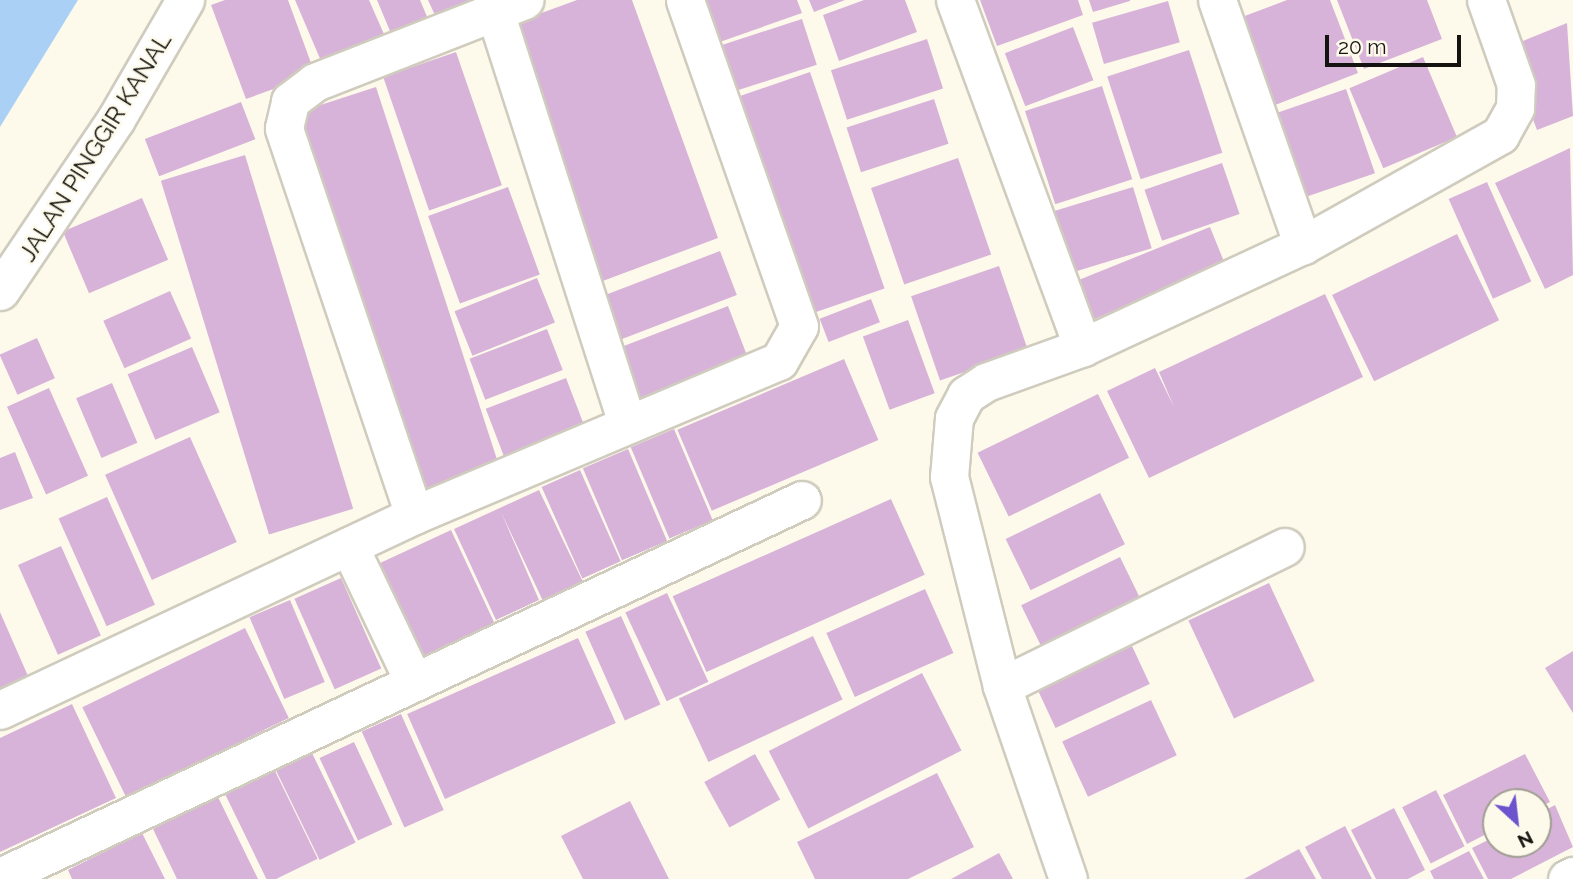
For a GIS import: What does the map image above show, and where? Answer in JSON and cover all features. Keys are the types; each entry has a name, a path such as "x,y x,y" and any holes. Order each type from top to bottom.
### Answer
{"street":[{"path":"0,710 414,515 627,423 779,362 799,326 685,0"},
{"path":"955,0 1083,347"},
{"path":"1217,0 1303,245"},
{"path":"1068,879 1002,686 949,477 954,418 966,395 986,382 1083,347 1303,245 1500,135 1515,108 1516,85 1486,0"},
{"name":"JALAN PINGGIR KANAL","path":"0,291 192,5"},
{"path":"414,515 284,128 290,101 315,82 510,6 627,423"},
{"path":"0,877 802,500"},
{"path":"349,546 414,682"},
{"path":"1002,686 1285,547"},
{"path":"1567,879 1573,876"}],"water":[{"path":"0,0 78,0 0,127"}],"building":[{"path":"225,0 288,0 315,74 246,99 211,5"},
{"path":"295,0 369,0 387,41 324,68"},
{"path":"377,0 420,0 431,26 395,43"},
{"path":"428,0 496,0 440,26"},
{"path":"577,0 632,0 718,238 600,282 506,26"},
{"path":"702,0 797,0 802,13 717,43"},
{"path":"809,0 845,0 814,12"},
{"path":"864,0 905,0 917,32 839,61 823,15"},
{"path":"980,0 1078,0 1083,15 997,46"},
{"path":"1089,0 1130,0 1130,1 1093,12"},
{"path":"1287,0 1330,0 1358,73 1275,105 1242,17"},
{"path":"1337,0 1427,0 1442,39 1364,69"},
{"path":"1168,1 1180,42 1104,64 1092,23"},
{"path":"802,19 817,65 721,96 706,50"},
{"path":"1567,23 1573,116 1537,130 1506,48"},
{"path":"1073,27 1093,80 1025,106 1005,53"},
{"path":"927,39 943,88 847,120 831,70"},
{"path":"1189,50 1222,153 1141,179 1107,77"},
{"path":"456,52 502,185 429,210 383,77"},
{"path":"1423,57 1457,137 1383,168 1349,88"},
{"path":"810,72 885,289 805,316 731,99"},
{"path":"1102,86 1132,179 1055,204 1025,111"},
{"path":"376,87 499,466 417,492 294,114"},
{"path":"1346,89 1375,173 1301,199 1272,114"},
{"path":"934,99 949,144 861,172 847,127"},
{"path":"241,102 255,139 159,176 145,139"},
{"path":"1570,148 1573,275 1545,289 1495,183"},
{"path":"245,155 353,509 269,535 161,181"},
{"path":"958,158 991,254 904,284 871,188"},
{"path":"1222,163 1240,214 1162,241 1144,190"},
{"path":"1487,182 1531,282 1493,299 1449,199"},
{"path":"508,187 540,274 460,303 428,216"},
{"path":"1133,187 1152,248 1071,273 1053,212"},
{"path":"142,198 168,260 89,293 63,232"},
{"path":"1210,227 1226,266 1093,320 1077,281"},
{"path":"1457,234 1499,320 1374,381 1332,295"},
{"path":"720,251 737,295 614,342 597,298"},
{"path":"999,266 1028,350 940,380 911,296"},
{"path":"537,278 555,323 472,356 454,311"},
{"path":"170,291 191,339 124,368 103,321"},
{"path":"1325,294 1363,377 1149,478 1107,391 1155,368 1174,407 1159,372"},
{"path":"871,299 880,322 829,342 820,319"},
{"path":"728,306 750,362 637,405 616,349"},
{"path":"908,320 935,393 890,410 863,336"},
{"path":"547,329 563,370 485,400 470,359"},
{"path":"37,338 55,378 17,395 0,354"},
{"path":"192,347 220,412 155,440 128,374"},
{"path":"844,359 878,440 712,511 677,430"},
{"path":"566,378 588,436 508,467 486,409"},
{"path":"112,383 137,443 101,458 76,398"},
{"path":"49,388 88,476 46,494 7,407"},
{"path":"1098,394 1129,458 1009,517 978,453"},
{"path":"674,429 713,520 669,538 631,447"},
{"path":"190,437 237,542 152,580 105,475"},
{"path":"628,449 667,541 622,560 583,468"},
{"path":"15,452 33,498 0,510 0,458"},
{"path":"580,470 621,561 582,578 542,487"},
{"path":"539,490 583,582 543,601 501,512 539,600 496,620 454,529"},
{"path":"1100,493 1125,544 1031,590 1006,539"},
{"path":"107,497 155,605 107,626 59,519"},
{"path":"891,499 925,575 706,672 673,596"},
{"path":"451,530 495,623 408,664 364,571"},
{"path":"61,546 101,636 58,655 18,565"},
{"path":"1120,557 1143,605 1044,653 1021,605"},
{"path":"341,578 381,668 335,689 294,599"},
{"path":"1269,583 1315,681 1234,718 1188,621"},
{"path":"925,589 953,653 855,697 826,633"},
{"path":"667,593 708,682 667,701 625,612"},
{"path":"290,600 325,682 284,699 249,617"},
{"path":"0,612 35,692 0,708"},
{"path":"621,616 660,705 625,720 585,632"},
{"path":"245,628 289,718 126,797 82,707"},
{"path":"813,636 843,699 708,762 679,699"},
{"path":"578,638 616,723 445,799 407,714"},
{"path":"1132,646 1150,684 1055,728 1038,690"},
{"path":"1573,651 1573,713 1545,668"},
{"path":"922,673 961,751 808,829 769,751"},
{"path":"1151,700 1177,755 1088,797 1062,741"},
{"path":"72,704 116,798 0,852 0,738"},
{"path":"401,714 444,810 404,827 362,731"},
{"path":"354,742 392,824 358,841 320,758"},
{"path":"310,749 356,842 320,860 274,767"},
{"path":"755,754 780,799 729,828 704,782"},
{"path":"1525,754 1543,788 1482,788 1482,836 1467,844 1443,795"},
{"path":"273,767 318,859 276,879 266,879 224,791"},
{"path":"937,773 974,847 908,879 815,879 797,842"},
{"path":"1436,790 1465,846 1431,863 1402,807"},
{"path":"218,797 258,879 177,879 153,829"},
{"path":"630,801 669,879 583,879 561,836"},
{"path":"1555,805 1573,847 1552,858 1552,807"},
{"path":"1394,808 1425,870 1408,879 1376,879 1351,830"},
{"path":"1345,826 1372,879 1322,879 1305,847"},
{"path":"142,833 165,879 72,879 68,870"},
{"path":"1482,843 1482,858 1552,858 1511,879 1488,879 1472,848"},
{"path":"1299,849 1316,879 1244,879"},
{"path":"1469,851 1484,879 1434,879 1430,871"},
{"path":"999,853 1013,879 951,879"}]}
